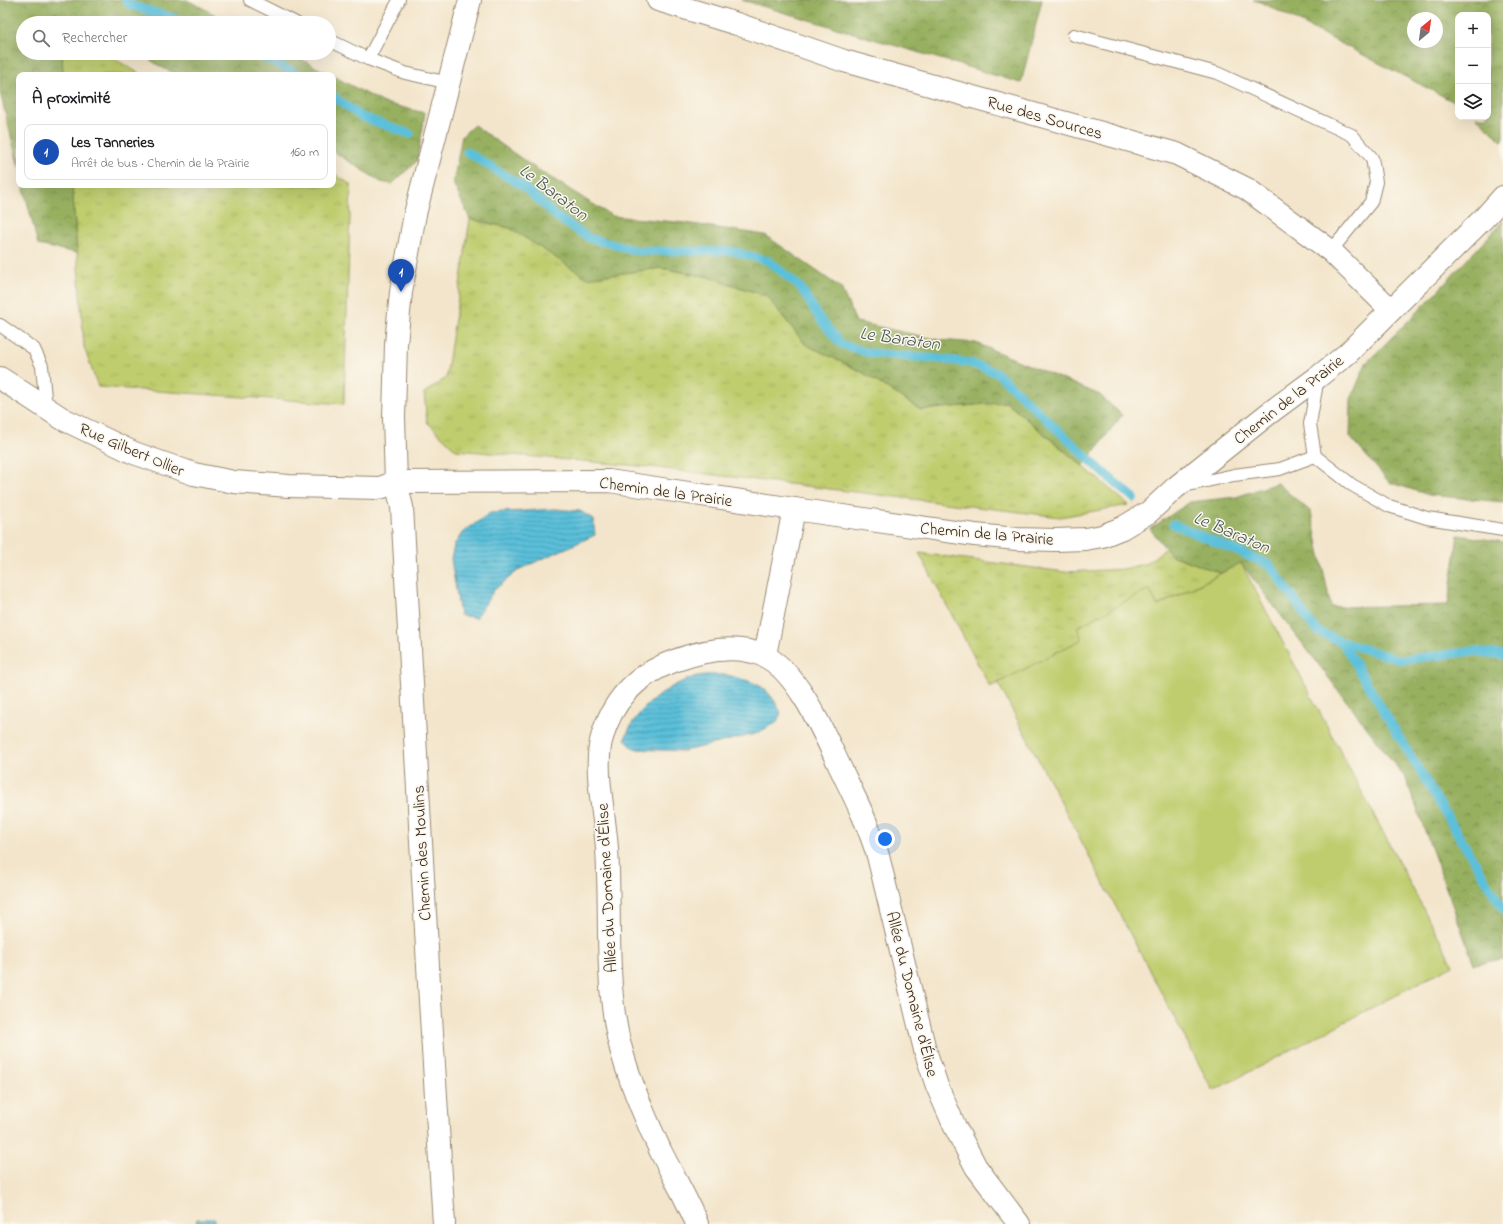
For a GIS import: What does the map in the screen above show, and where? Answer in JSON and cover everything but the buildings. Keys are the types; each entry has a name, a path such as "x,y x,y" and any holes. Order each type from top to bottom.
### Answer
{"street":[{"name":"Chemin des Moulins","path":"444,1224 402,507 396,482 394,417 396,350 401,292 415,214 470,0"},
{"name":"Rue des Sources","path":"658,0 737,24 844,61 1177,154 1247,189 1331,252 1391,310"},
{"name":"Chemin de la Prairie","path":"396,482 609,481 974,535 1017,539 1085,539 1102,536 1138,520 1149,512 1175,488 1348,353 1486,216 1503,197"},
{"name":"Rue Gilbert Ollier","path":"0,378 64,419 134,453 194,474 234,482 289,486 380,488 396,482"},
{"path":"764,655 794,509"},
{"name":"Allée du Domaine d'Élise","path":"697,1224 647,1118 629,1074 618,1037 612,994 609,949 607,837 598,762 601,740 609,717 623,695 642,677 667,664 693,654 728,650 749,651 764,655 785,670 812,708 869,826 878,856 925,1050 937,1086 955,1127 976,1167 1019,1224"}],"lane":[{"path":"250,0 282,16"},
{"path":"368,59 399,0"},
{"path":"1074,35 1216,73 1352,135 1372,158 1376,182 1371,202 1331,252"},
{"path":"336,43 368,59 404,73 449,83"},
{"path":"0,325 34,349 42,366 46,408"},
{"path":"1318,377 1310,424 1315,456 1352,485 1389,506 1427,518 1503,530"},
{"path":"1175,488 1234,475 1280,469 1315,456"}],"green space":[{"path":"0,0 187,0 218,16 16,16 16,60 62,60 63,72 16,72 16,156 0,92"},
{"path":"742,0 1042,0 1021,83"},
{"path":"1253,0 1503,0 1503,142 1479,120 1491,120 1491,12 1455,12 1455,102 1261,2"},
{"path":"62,60 116,60 137,72 63,72"},
{"path":"150,60 302,60 325,72 172,72"},
{"path":"336,78 384,103 425,113 417,161 392,184 381,182 336,153"},
{"path":"474,125 532,166 612,216 685,223 765,235 841,288 856,322 939,340 976,343 1100,395 1122,415 1083,466 1006,402 921,410 862,372 805,344 767,296 709,277 661,268 587,278 510,228 470,219 453,183 462,136"},
{"path":"336,175 351,185 344,404 98,387 84,347 72,188 336,188"},
{"path":"24,188 72,188 77,253 38,245"},
{"path":"470,219 510,228 587,277 661,268 709,277 767,296 805,344 862,372 921,410 1006,402 1129,505 1060,517 649,467 456,450 427,422 424,393 446,378"},
{"path":"1503,221 1503,502 1429,495 1389,482 1350,437 1351,399 1366,363 1436,293"},
{"path":"1277,483 1311,512 1331,607 1448,605 1458,535 1503,542 1503,959 1474,964 1406,779 1241,563 1221,573 1171,555 1150,529 1190,502 1236,497"},
{"path":"1166,548 1171,555 1221,573 1157,606 1149,590 1077,627 1083,639 990,687 919,553 1065,572 1124,569 1147,563"},
{"path":"1241,563 1453,965 1213,1091 998,683 1082,639 1077,627 1149,589 1158,606"}],"water":[{"path":"555,509 580,511 593,519 595,535 520,569 494,590 476,618 460,615 451,559 454,546 462,533 490,513"},
{"path":"727,675 754,683 766,690 776,703 781,713 776,723 755,734 684,751 634,749 625,739 636,718 644,708 674,685 697,676"},
{"path":"197,1219 215,1219 215,1224 196,1224"}],"waterway":[{"name":"Le Baraton","path":"126,0 130,5 167,16"},
{"name":"Le Baraton","path":"269,60 294,72"},
{"name":"Le Baraton","path":"336,98 360,116 410,134"},
{"name":"Le Baraton","path":"467,152 524,187 557,217 589,238 638,251 732,251 769,261 801,288 820,319 841,344 869,353 970,363 997,373 1105,474 1134,498"},
{"name":"Le Baraton","path":"1173,524 1270,565 1311,624 1319,632 1342,642 1401,660 1473,651 1503,655"},
{"path":"1342,642 1503,909"}],"place":[{"name":"Les Tanneries","path":"401,292"}]}
